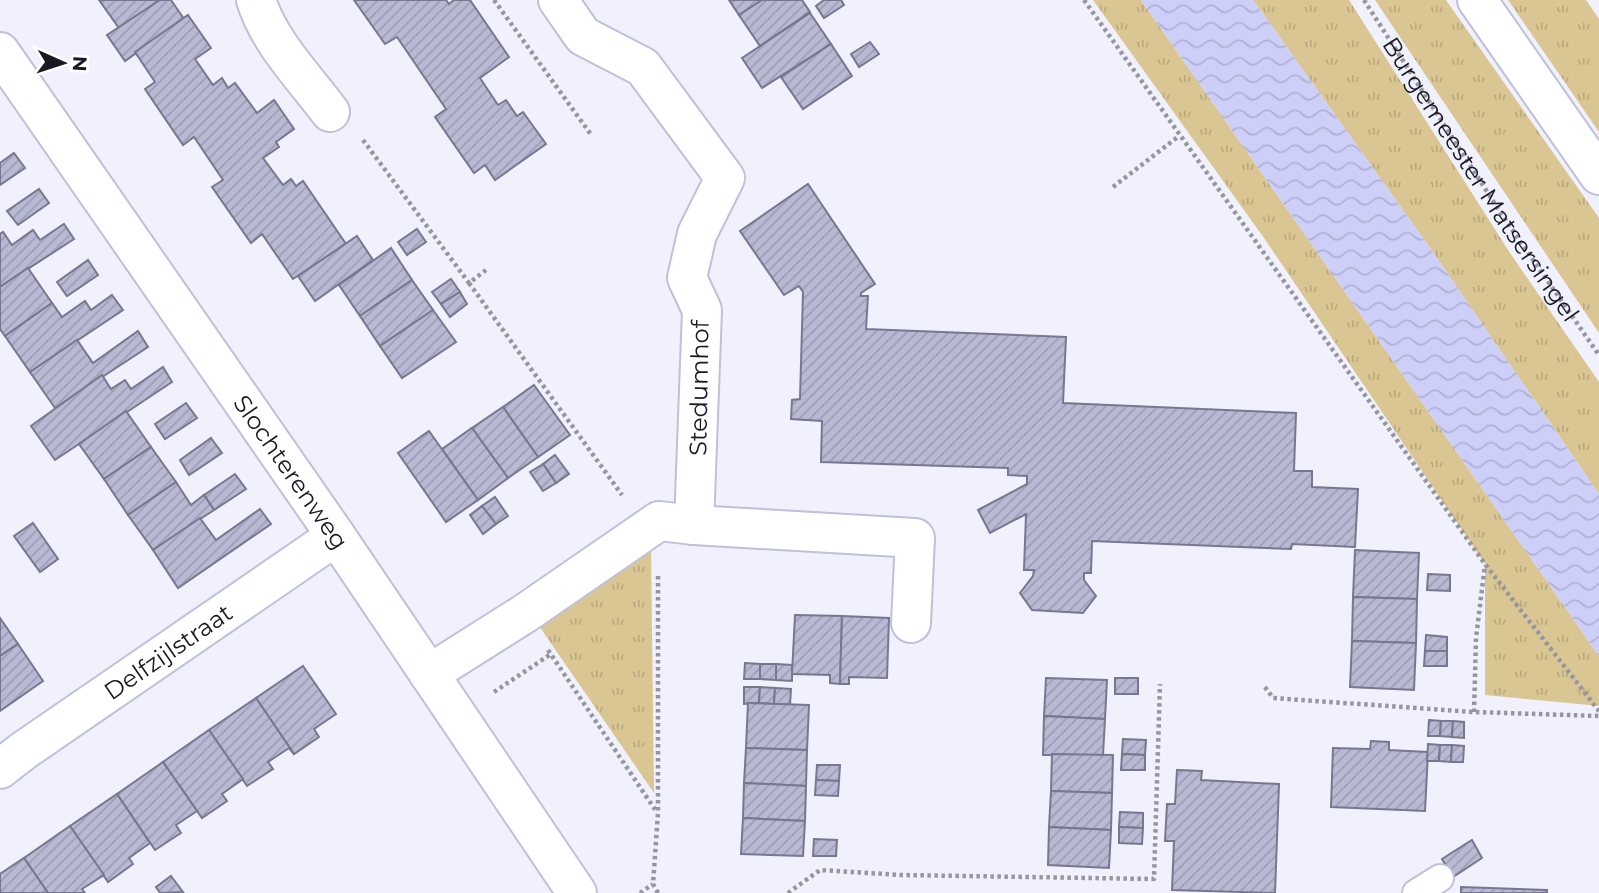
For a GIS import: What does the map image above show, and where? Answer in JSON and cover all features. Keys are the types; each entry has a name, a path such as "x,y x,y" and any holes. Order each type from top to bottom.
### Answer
{"street":[{"path":"256,0 261,16 275,40 330,112"},
{"name":"Stedumhof","path":"558,0 583,36 643,67 725,178 697,234 687,278 702,310 667,525"},
{"path":"1477,0 1599,175"},
{"name":"Slochterenweg","path":"0,52 336,536 577,893"},
{"path":"429,674 667,525 915,538 911,623"},
{"name":"Delfzijlstraat","path":"0,769 336,536"}],"lane":[{"path":"1416,893 1440,878"}],"path":[{"path":"494,0 592,136"},
{"path":"1084,0 1485,564 1599,714"},
{"name":"Burgemeester Matsersingel","path":"1364,0 1502,215 1599,355"},
{"path":"330,112 365,142 468,283 667,525 658,813 653,884 658,893"},
{"path":"1113,187 1179,136"},
{"path":"468,283 486,270"},
{"path":"1474,712 1476,638 1485,564"},
{"path":"524,614 658,813"},
{"path":"459,716 551,654"},
{"path":"788,893 820,870 901,875 1154,878 1160,684"},
{"path":"1265,687 1273,698 1474,712 1599,714"},
{"path":"640,893 653,884"}],"green space":[{"path":"1093,0 1141,0 1599,656 1599,706 1485,695 1485,564 1264,238"},
{"path":"1253,0 1349,0 1510,253 1599,382 1599,494 1430,248"},
{"path":"1375,0 1446,0 1599,218 1599,333"},
{"path":"1508,0 1586,0 1599,19 1599,132"},
{"path":"651,548 654,793 537,623"}],"water":[{"path":"1141,0 1253,0 1430,248 1599,494 1599,656"}],"building":[{"path":"99,0 160,0 119,28"},
{"path":"160,0 171,0 184,19 125,61 107,35"},
{"path":"354,0 446,0 449,4 454,0 470,0 509,57 480,78 498,105 506,100 517,116 523,112 546,144 495,180 485,165 474,173 435,117 446,109 397,37 385,44"},
{"path":"729,0 762,0 739,15"},
{"path":"762,0 802,0 810,12 760,46 739,15"},
{"path":"824,0 841,0 844,5 824,18 816,6"},
{"path":"810,13 831,44 762,88 742,58"},
{"path":"188,15 211,48 195,59 213,85 222,78 228,88 235,83 257,113 274,100 294,129 276,142 279,147 263,158 283,185 291,179 296,186 303,181 346,244 293,279 262,234 251,243 212,187 223,180 194,137 183,145 145,89 155,82 135,52"},
{"path":"870,42 879,54 859,67 851,54"},
{"path":"831,44 852,76 803,109 781,77"},
{"path":"14,153 25,168 0,185 0,163"},
{"path":"808,184 875,284 861,293 861,296 868,296 866,329 1066,337 1063,403 1296,413 1294,471 1312,471 1312,487 1358,489 1355,547 1292,544 1291,549 1092,541 1091,573 1084,573 1084,580 1096,596 1083,613 1032,610 1020,593 1033,576 1034,570 1024,570 1026,514 990,533 978,510 1027,484 1027,476 1008,475 1008,468 821,462 822,421 791,419 792,400 800,399 803,292 799,286 784,295 740,231"},
{"path":"39,189 49,203 18,225 7,211"},
{"path":"64,224 74,239 0,287 0,234 3,232 12,245 33,230 40,240"},
{"path":"417,229 426,242 407,255 398,242"},
{"path":"357,236 373,260 315,301 298,276"},
{"path":"391,248 412,280 360,316 339,285"},
{"path":"88,260 98,275 67,296 57,282"},
{"path":"28,268 52,303 5,336 0,329 0,287"},
{"path":"451,279 460,292 441,304 432,292"},
{"path":"412,280 433,310 380,346 360,316"},
{"path":"460,292 467,304 450,317 441,304"},
{"path":"112,295 123,310 30,372 5,336 52,303 62,317 85,301 91,310"},
{"path":"433,310 456,342 402,378 380,346"},
{"path":"138,331 148,347 55,408 30,372 77,340 93,363"},
{"path":"163,367 172,382 55,460 31,426 102,375 111,389 125,380 131,389"},
{"path":"534,385 570,435 538,457 503,407"},
{"path":"186,403 197,418 165,439 155,424"},
{"path":"503,407 538,457 508,478 472,428"},
{"path":"126,411 151,447 104,479 79,444"},
{"path":"472,428 508,478 478,500 442,449"},
{"path":"429,431 478,500 446,522 398,453"},
{"path":"211,438 222,453 189,475 180,460"},
{"path":"151,447 176,482 128,515 104,479"},
{"path":"555,455 569,474 556,483 543,464"},
{"path":"543,464 556,483 543,491 530,472"},
{"path":"235,474 246,489 214,510 204,495"},
{"path":"176,482 191,505 204,495 214,510 153,550 128,515"},
{"path":"495,497 508,516 496,524 482,506"},
{"path":"482,506 496,524 483,534 470,515"},
{"path":"260,509 271,524 178,588 153,550 200,518 216,540"},
{"path":"33,523 58,559 40,572 14,536"},
{"path":"1355,550 1419,553 1417,599 1353,597"},
{"path":"1428,574 1450,575 1450,591 1427,590"},
{"path":"1353,597 1417,599 1416,643 1352,641"},
{"path":"795,615 842,616 840,684 830,683 830,675 792,674"},
{"path":"842,616 889,618 887,678 849,677 849,684 840,684"},
{"path":"0,618 18,644 0,656"},
{"path":"1426,635 1447,637 1447,651 1425,651"},
{"path":"1352,641 1416,643 1414,690 1350,687"},
{"path":"18,644 43,681 0,711 0,656"},
{"path":"1425,651 1447,651 1447,666 1424,666"},
{"path":"745,663 760,664 760,679 744,679"},
{"path":"760,664 776,664 776,680 760,679"},
{"path":"776,664 792,665 792,681 776,680"},
{"path":"303,666 336,714 314,729 319,737 294,754 256,698"},
{"path":"1046,678 1107,680 1105,719 1044,716"},
{"path":"1115,678 1138,678 1138,694 1115,694"},
{"path":"744,687 760,687 759,703 744,704"},
{"path":"760,687 775,688 774,704 759,703"},
{"path":"775,688 791,689 790,705 774,704"},
{"path":"256,698 294,754 289,748 268,762 273,769 247,786 209,730"},
{"path":"748,703 809,705 807,750 746,748"},
{"path":"1044,716 1105,719 1103,755 1043,755"},
{"path":"1429,720 1441,721 1440,736 1428,736"},
{"path":"1441,721 1453,721 1452,737 1440,736"},
{"path":"1453,721 1464,722 1464,738 1452,737"},
{"path":"209,730 243,779 222,794 227,801 202,818 163,762"},
{"path":"1123,739 1146,740 1145,755 1122,754"},
{"path":"1371,741 1389,742 1389,750 1428,752 1425,811 1331,807 1333,748 1370,749"},
{"path":"1428,744 1440,745 1439,761 1427,761"},
{"path":"1440,745 1452,745 1451,762 1439,761"},
{"path":"1452,745 1464,746 1463,762 1451,762"},
{"path":"746,748 807,750 806,786 744,783"},
{"path":"1052,754 1113,755 1112,793 1051,791"},
{"path":"1122,754 1145,755 1145,770 1121,770"},
{"path":"163,762 197,811 176,825 181,833 155,850 117,794"},
{"path":"817,765 840,765 839,781 816,780"},
{"path":"1177,770 1202,771 1201,780 1279,784 1275,893 1172,890 1174,841 1165,841 1167,804 1175,804"},
{"path":"816,780 839,781 838,796 815,795"},
{"path":"744,783 806,786 805,821 743,818"},
{"path":"1051,791 1112,793 1111,830 1049,827"},
{"path":"117,794 150,843 129,858 133,864 108,882 70,826"},
{"path":"1120,812 1143,813 1143,828 1119,827"},
{"path":"743,818 805,821 803,856 741,854"},
{"path":"70,826 104,875 82,889 85,893 48,893 24,858"},
{"path":"1049,827 1111,830 1109,868 1048,865"},
{"path":"1119,827 1143,828 1142,844 1119,843"},
{"path":"814,839 837,840 836,856 813,856"},
{"path":"1472,840 1482,858 1453,877 1442,859"},
{"path":"24,858 48,893 0,893 0,874"},
{"path":"171,876 183,892 160,893 156,887"},
{"path":"1461,887 1547,890 1547,893 1461,893"}]}
